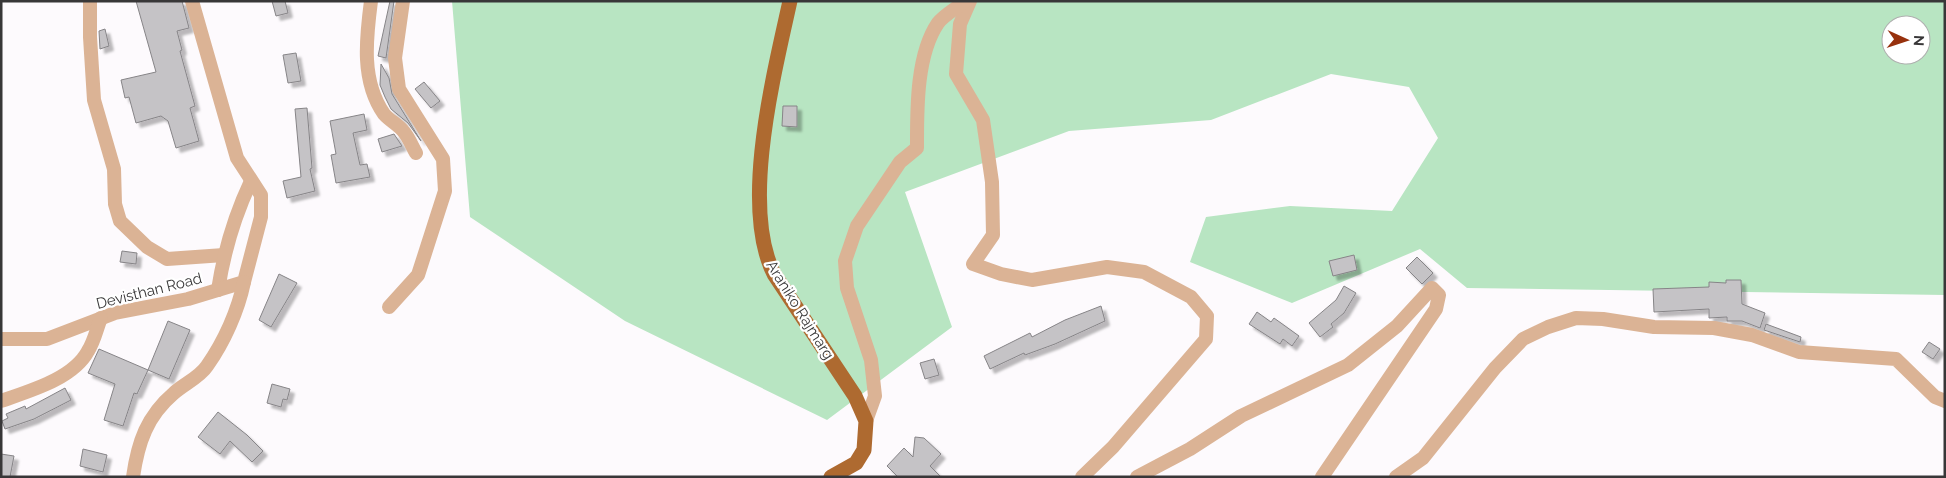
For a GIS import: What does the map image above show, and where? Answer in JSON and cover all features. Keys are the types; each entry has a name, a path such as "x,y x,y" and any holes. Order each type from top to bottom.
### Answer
{"highway":[{"name":"Araniko Rajmarg","path":"790,1 770,96 760,178 762,237 766,258 793,304 855,396 866,421 864,450 856,463 831,477"}],"street":[{"path":"90,1 94,100 114,169 115,204 120,221 139,241 167,259 224,255"},
{"path":"133,477 136,454 150,418 173,393 206,368 232,319 261,217 260,195 237,158 192,1"},
{"path":"371,1 367,34 367,62 376,101 386,117 404,132 416,153"},
{"path":"389,307 418,275 444,191 443,159 399,89 395,58 403,1"},
{"path":"866,421 875,396 871,360 847,288 845,261 857,226 900,162 917,148 917,113 922,64 938,22 965,1"},
{"path":"970,1 960,24 956,74 982,120 992,182 993,235 973,264 1001,274 1032,280 1106,267 1144,272 1192,297 1207,316 1206,339 1113,447 1082,477"},
{"name":"Devisthan Road","path":"218,290 224,255 236,213 251,181"},
{"name":"Devisthan Road","path":"1,339 47,339 115,312 188,299 244,282"},
{"path":"1137,477 1190,449 1241,416 1348,365 1397,326 1432,288 1439,295 1436,309 1322,477"},
{"path":"1,402 32,390 70,371 88,352 101,318"},
{"path":"1396,477 1423,458 1495,368 1524,339 1548,327 1576,318 1603,319 1654,327 1714,328 1752,335 1799,352 1896,359 1935,397 1945,401"}],"green space":[{"path":"452,1 1945,1 1945,295 1467,288 1420,249 1292,303 1190,262 1206,217 1290,206 1392,211 1438,138 1409,87 1331,74 1211,120 1069,131 905,192 952,327 827,420 625,321 470,217"}],"building":[{"path":"136,1 182,1 189,28 177,31 182,50 180,51 195,106 190,108 199,141 176,148 168,121 161,116 136,123 129,97 125,98 121,80 156,72"},
{"path":"272,1 285,1 288,13 276,16"},
{"path":"390,1 394,1 386,58 378,56"},
{"path":"105,29 109,46 100,49 99,31"},
{"path":"296,53 301,81 288,83 283,55"},
{"path":"381,64 389,78 392,94 421,141 408,123 391,109 380,85"},
{"path":"424,82 440,101 431,108 415,89"},
{"path":"783,106 797,106 797,127 782,126"},
{"path":"307,108 312,168 310,169 315,191 287,198 283,181 301,177 295,109"},
{"path":"364,114 367,130 353,133 360,165 367,164 370,177 336,183 331,155 336,154 330,121"},
{"path":"394,134 402,146 382,152 378,139"},
{"path":"122,251 137,253 136,264 120,262"},
{"path":"1354,255 1357,270 1333,276 1329,261"},
{"path":"1417,257 1433,273 1422,284 1406,268"},
{"path":"279,274 297,283 271,327 259,320"},
{"path":"1726,280 1741,280 1742,304 1765,313 1760,328 1742,321 1727,321 1727,317 1709,318 1709,309 1654,312 1653,289 1709,287 1709,282 1726,283"},
{"path":"1344,286 1356,293 1344,313 1331,324 1333,327 1320,337 1309,323 1336,300"},
{"path":"1101,306 1105,321 1055,344 1025,355 1024,353 990,369 984,356 1030,333 1032,337 1065,320"},
{"path":"1257,312 1271,322 1274,318 1299,336 1292,346 1283,339 1280,344 1249,324"},
{"path":"168,321 190,330 169,379 148,370"},
{"path":"1766,324 1801,337 1800,342 1764,330"},
{"path":"1929,342 1940,349 1933,359 1922,352"},
{"path":"99,349 148,370 137,394 134,393 123,426 104,420 115,384 88,373"},
{"path":"934,359 939,375 925,379 920,363"},
{"path":"272,384 290,389 287,400 283,399 281,407 267,403"},
{"path":"65,388 71,400 34,419 5,429 2,421 8,418 6,414 25,406 26,409"},
{"path":"218,412 247,435 263,451 252,462 230,441 220,454 198,437"},
{"path":"915,437 924,438 941,454 930,466 941,477 898,477 887,466 904,448 913,457"},
{"path":"83,449 107,455 103,472 80,466"},
{"path":"1,454 14,456 10,477 1,477"}]}
